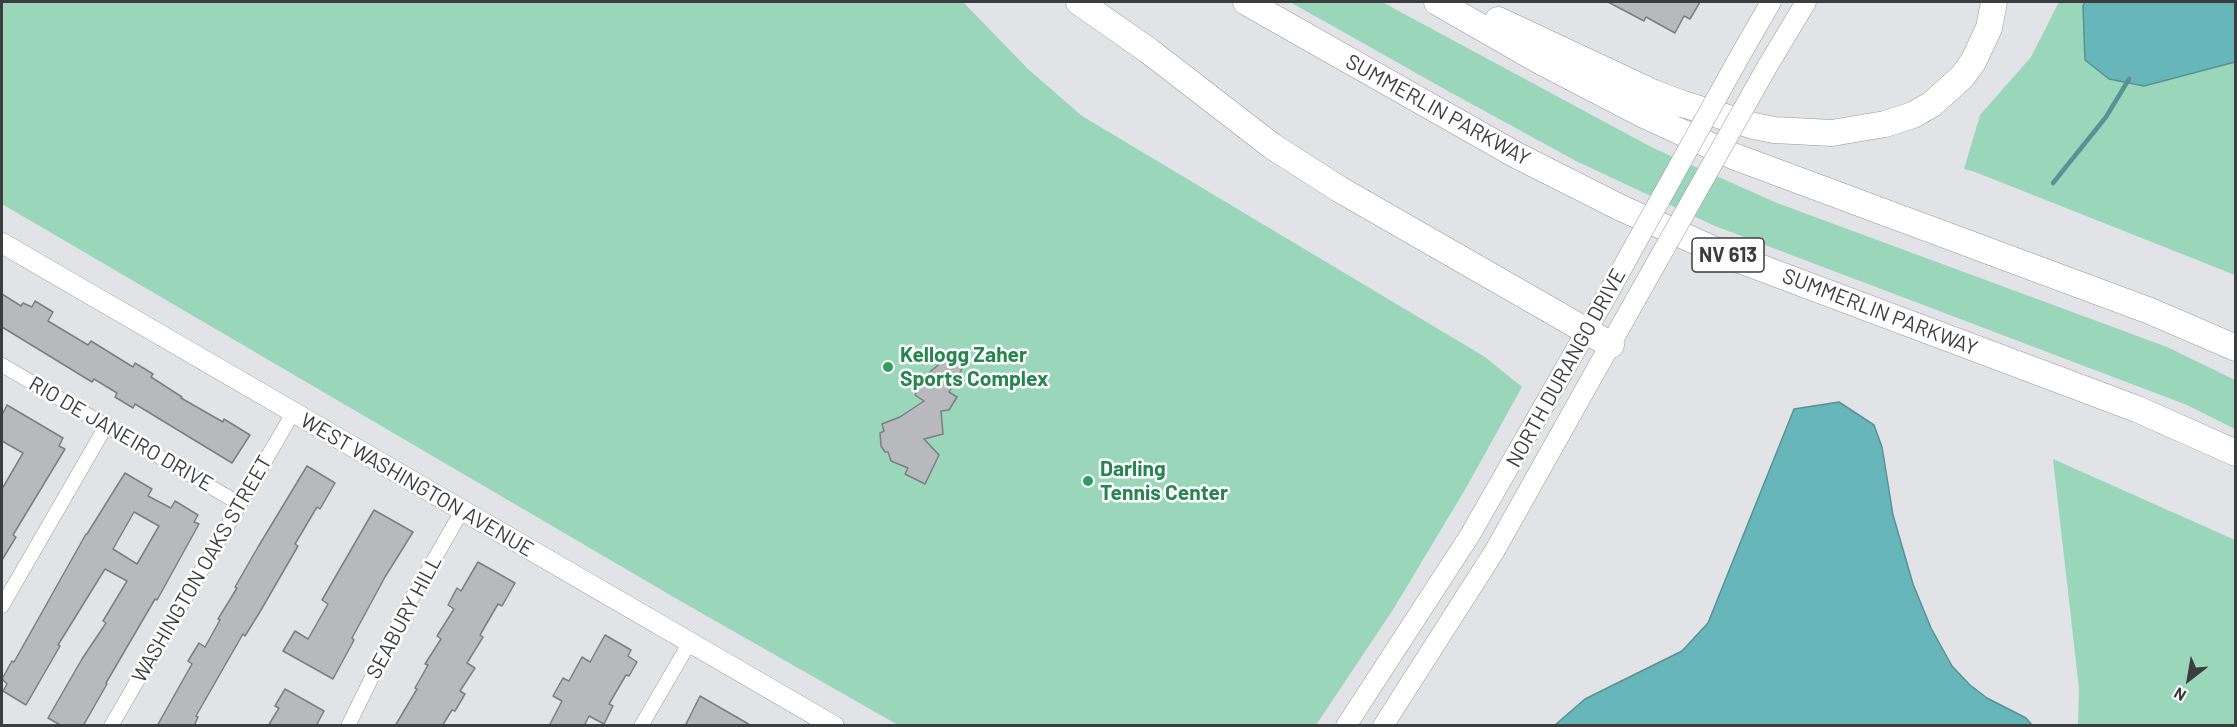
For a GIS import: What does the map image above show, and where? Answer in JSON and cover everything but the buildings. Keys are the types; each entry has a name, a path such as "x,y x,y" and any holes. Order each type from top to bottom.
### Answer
{"highway":[{"path":"1079,2 1149,51 1272,146 1339,189 1611,345"},
{"name":"SUMMERLIN PARKWAY","path":"1246,2 1516,155 1621,208 1724,254 2127,405 2235,453"},
{"path":"1437,2 1539,61 1642,114 1733,156 2150,311 2235,348"},
{"path":"1460,2 1654,93 1683,104 1774,130 1832,133 1886,124 1913,115 1932,104 1962,77 1973,62 1989,28 1994,2"}],"main road":[{"name":"NORTH DURANGO DRIVE","path":"1347,726 1470,535 1588,331 1771,2"},
{"name":"NORTH DURANGO DRIVE","path":"1383,726 1494,552 1767,67 1806,2"},
{"name":"WEST WASHINGTON AVENUE","path":"2,243 834,726"}],"street":[{"name":"RIO DE JANEIRO DRIVE","path":"2,365 240,504"},
{"name":"WASHINGTON OAKS STREET","path":"111,726 293,413"},
{"path":"2,606 106,426"},
{"name":"SEABURY HILL","path":"348,726 405,610 462,511"},
{"path":"641,726 690,642"}],"green space":[{"name":"Kellogg Zaher Sports Complex","path":"2,2 963,2 1028,69 1082,116 1485,357 1522,387 1466,488 1394,608 1316,725 898,725 677,599 2,204"},
{"path":"1290,2 1382,2 1653,148 1777,203 2167,347 2235,380 2235,429 2187,405 1715,226 1576,161"},
{"path":"2059,2 2235,2 2235,275 1964,169 1980,115 2031,57"},
{"path":"2053,459 2235,540 2235,725 2078,725 2079,689"}],"water":[{"path":"2085,2 2235,2 2235,62 2144,86 2109,79 2085,60 2083,6"},
{"path":"1839,402 1874,425 1882,447 1893,515 1913,584 1931,628 1952,666 1970,685 1987,698 2026,718 2032,725 1555,725 1585,699 1682,651 1708,623 1794,409"}],"waterway":[{"path":"2053,183 2106,117 2129,79"}],"place":[{"name":"Kellogg Zaher Sports Complex","path":"888,367"},
{"name":"Darling Tennis Center","path":"1088,481"}]}
